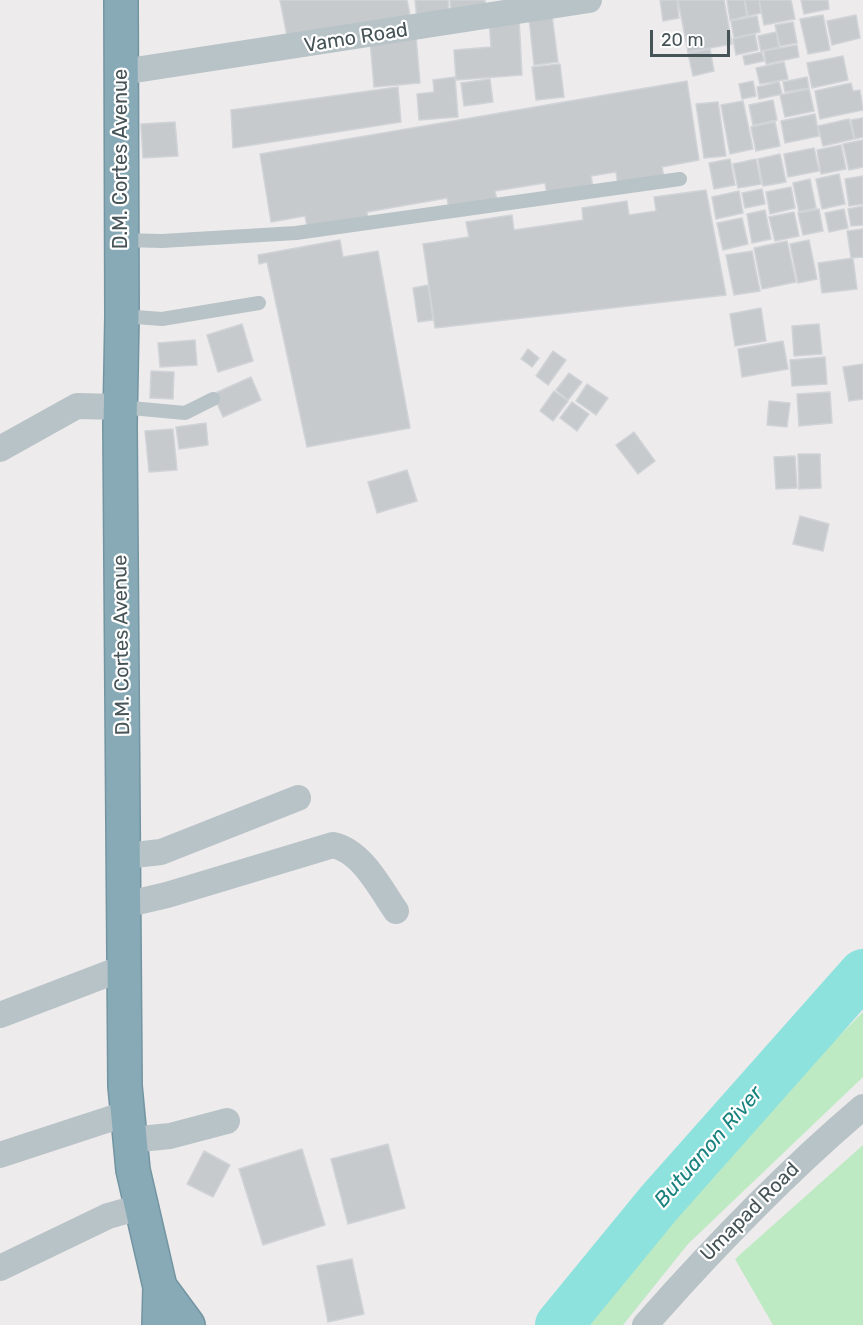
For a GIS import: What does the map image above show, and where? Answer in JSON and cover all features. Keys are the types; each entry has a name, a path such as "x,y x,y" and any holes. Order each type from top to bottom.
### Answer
{"highway":[{"name":"D.M. Cortes Avenue","path":"121,0 120,407 125,856 123,968 129,1127 140,1207 160,1287 159,1325"},
{"name":"D.M. Cortes Avenue","path":"160,1287 188,1325"}],"street":[{"name":"Vamo Road","path":"122,72 589,0"},
{"path":"0,449 77,406 120,407"},
{"path":"125,856 161,852 298,798"},
{"path":"124,905 167,895 333,845 345,848 360,861 396,911"},
{"path":"0,1015 123,968"},
{"name":"Umapad Road","path":"645,1325 709,1253 807,1154 863,1107"},
{"path":"0,1155 129,1127 170,1136 227,1121"},
{"path":"0,1268 108,1216 140,1207"}],"lane":[{"path":"121,240 162,241 296,233 680,179"},
{"path":"122,316 162,319 259,303"},
{"path":"120,407 185,413 213,399"}],"green space":[{"path":"863,1012 863,1077 688,1244 623,1325 583,1325 700,1175"},
{"path":"863,1145 863,1325 773,1325 735,1259"}],"building":[{"path":"280,0 407,0 411,20 289,46"},
{"path":"415,0 448,0 449,15 417,19"},
{"path":"450,0 485,0 486,10 451,13"},
{"path":"660,0 677,0 679,18 663,21"},
{"path":"678,0 724,0 732,44 688,52"},
{"path":"727,0 744,0 747,16 730,20"},
{"path":"745,0 759,0 761,13 748,16"},
{"path":"759,0 791,0 795,19 764,25"},
{"path":"801,0 828,0 829,9 804,14"},
{"path":"552,15 558,62 534,65 529,18"},
{"path":"823,15 830,50 808,54 800,19"},
{"path":"856,15 860,38 832,45 827,21"},
{"path":"757,16 760,32 734,38 731,21"},
{"path":"519,18 522,75 456,80 454,50 491,47 489,19"},
{"path":"793,22 797,43 780,46 775,25"},
{"path":"776,32 779,47 761,51 758,36"},
{"path":"755,34 758,50 736,55 733,39"},
{"path":"416,36 420,83 374,87 370,41"},
{"path":"797,45 799,57 766,64 764,51"},
{"path":"710,49 714,71 693,76 688,53"},
{"path":"762,52 764,61 745,65 743,56"},
{"path":"843,56 848,80 812,88 807,63"},
{"path":"784,62 788,79 760,84 756,68"},
{"path":"560,64 564,97 536,100 532,67"},
{"path":"455,77 458,117 419,120 417,94 434,92 433,80"},
{"path":"807,77 809,88 785,92 783,82"},
{"path":"490,79 493,102 464,106 461,83"},
{"path":"687,81 699,160 662,167 664,178 618,186 616,172 591,176 593,187 547,195 545,183 495,191 497,201 449,209 447,198 367,212 368,221 308,231 305,216 271,222 260,154"},
{"path":"753,81 756,96 742,99 739,84"},
{"path":"779,82 782,94 759,99 757,87"},
{"path":"851,83 853,91 860,90 863,110 820,119 815,91"},
{"path":"398,87 401,122 233,148 231,110"},
{"path":"809,89 814,111 785,117 780,95"},
{"path":"773,100 777,120 753,125 749,105"},
{"path":"743,101 753,149 730,154 721,105"},
{"path":"718,102 726,156 704,158 696,104"},
{"path":"815,114 819,136 785,143 781,121"},
{"path":"863,118 863,137 855,139 851,120"},
{"path":"849,119 854,139 823,146 818,126"},
{"path":"175,122 178,156 143,158 141,124"},
{"path":"775,122 780,146 756,151 751,127"},
{"path":"863,140 863,167 849,170 843,144"},
{"path":"841,145 846,169 821,174 817,150"},
{"path":"814,148 819,171 788,177 784,154"},
{"path":"780,154 786,182 763,186 758,159"},
{"path":"730,159 735,185 714,189 709,163"},
{"path":"756,159 761,184 738,188 733,164"},
{"path":"839,174 845,204 822,209 816,179"},
{"path":"863,176 863,204 849,206 845,179"},
{"path":"810,179 816,208 799,212 793,183"},
{"path":"791,187 795,208 770,214 766,192"},
{"path":"762,189 765,204 745,208 742,193"},
{"path":"706,190 726,295 435,328 423,244 469,237 466,222 512,215 514,230 583,220 582,208 627,201 629,215 656,211 654,197"},
{"path":"739,191 743,213 716,219 712,197"},
{"path":"863,206 863,225 851,226 848,209"},
{"path":"819,209 823,231 803,235 798,213"},
{"path":"844,209 848,228 829,232 825,213"},
{"path":"765,210 771,239 752,243 747,214"},
{"path":"794,212 799,236 775,241 769,217"},
{"path":"742,218 748,244 723,250 717,223"},
{"path":"863,229 863,257 851,258 847,231"},
{"path":"340,240 343,257 378,251 410,428 307,447 267,262 259,264 258,255"},
{"path":"809,240 817,279 798,283 790,244"},
{"path":"787,241 796,282 762,289 754,248"},
{"path":"752,251 760,291 734,295 726,255"},
{"path":"853,258 857,289 822,293 818,263"},
{"path":"428,285 433,320 418,322 413,288"},
{"path":"761,308 766,341 735,346 730,314"},
{"path":"242,324 253,361 218,372 207,335"},
{"path":"819,324 822,354 794,356 792,326"},
{"path":"195,340 197,365 160,367 158,343"},
{"path":"783,341 788,369 742,377 738,349"},
{"path":"528,349 539,358 532,367 521,359"},
{"path":"553,351 566,360 548,385 536,376"},
{"path":"825,357 827,384 792,386 790,360"},
{"path":"863,364 863,399 849,401 843,367"},
{"path":"151,371 174,372 173,399 150,398"},
{"path":"569,373 582,382 568,400 556,390"},
{"path":"251,377 261,400 223,417 213,394"},
{"path":"587,384 608,398 596,415 576,401"},
{"path":"554,391 568,401 553,421 540,411"},
{"path":"830,392 832,423 799,426 797,394"},
{"path":"769,401 790,403 787,427 767,425"},
{"path":"572,402 589,414 577,431 560,418"},
{"path":"206,423 208,445 179,449 176,427"},
{"path":"173,429 177,470 149,472 145,431"},
{"path":"634,432 655,461 638,474 616,445"},
{"path":"798,454 820,454 821,488 799,489"},
{"path":"795,456 797,488 776,489 774,457"},
{"path":"407,470 417,501 377,513 368,482"},
{"path":"800,516 829,524 823,551 793,544"},
{"path":"388,1144 405,1208 348,1224 331,1159"},
{"path":"302,1149 325,1225 263,1245 239,1169"},
{"path":"204,1151 230,1165 213,1197 187,1184"},
{"path":"352,1259 364,1314 328,1322 317,1266"}],"waterway":[{"name":"Butuanon River","path":"559,1325 659,1203 863,973"}]}
